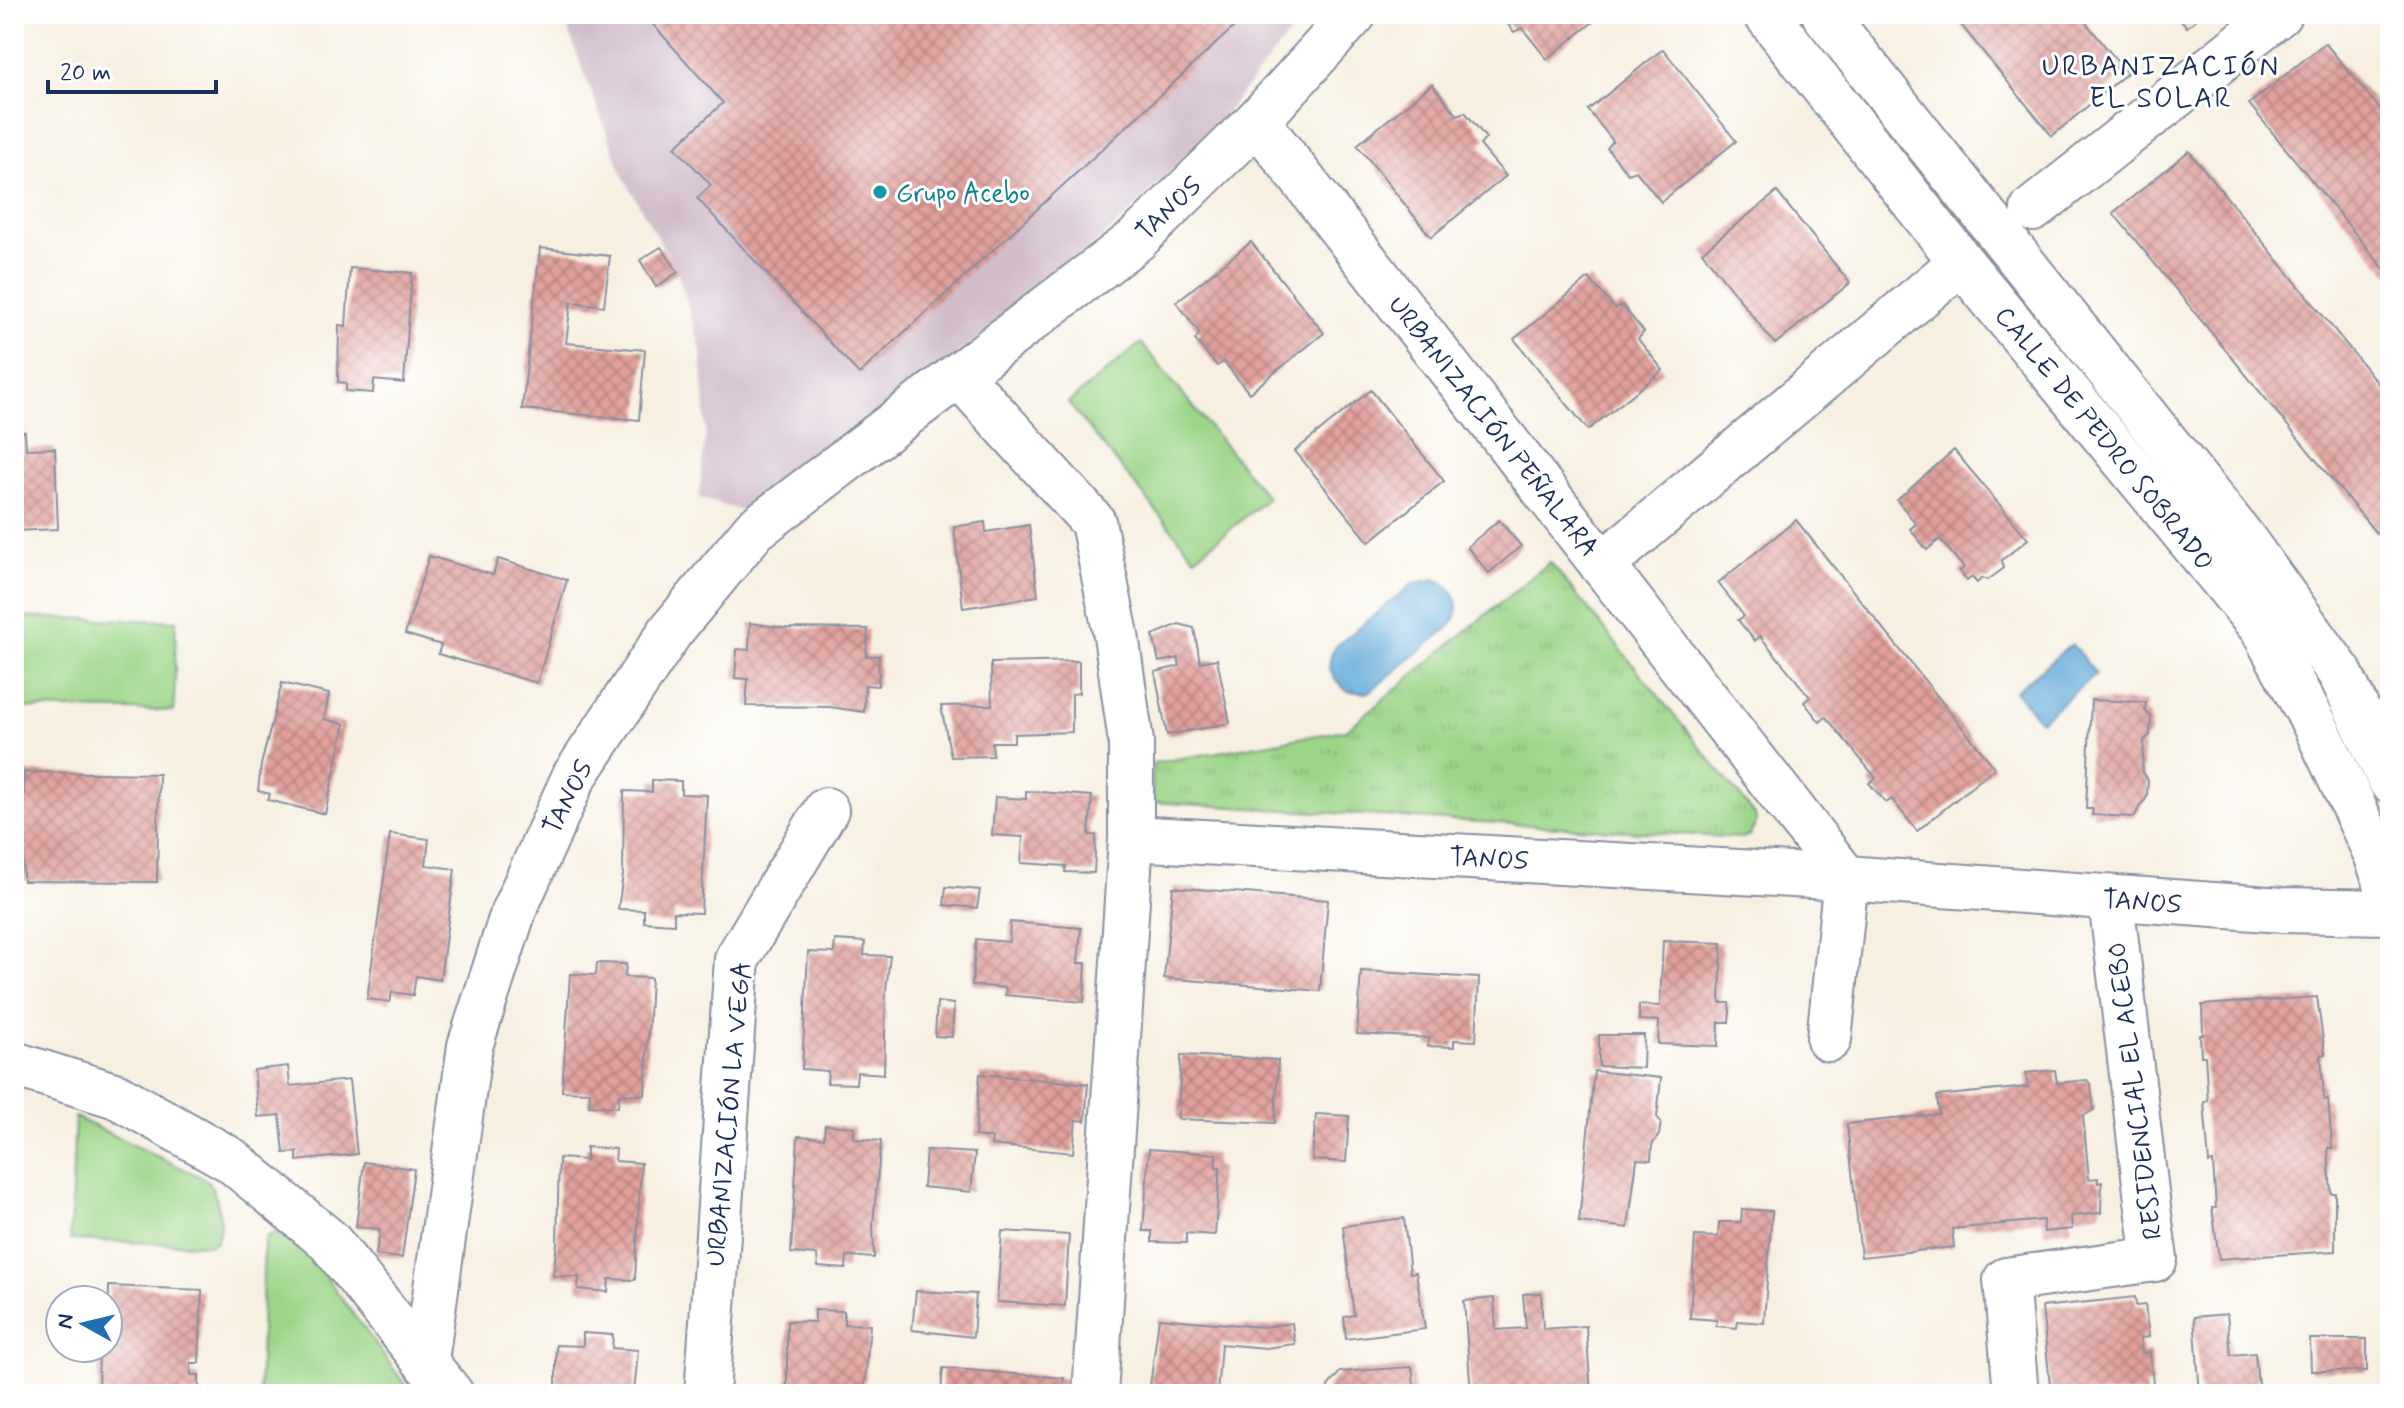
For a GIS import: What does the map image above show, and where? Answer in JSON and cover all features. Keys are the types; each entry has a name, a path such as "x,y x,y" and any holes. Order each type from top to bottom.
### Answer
{"street":[{"name":"TANOS","path":"438,1377 470,1046 514,910 574,777 670,632 754,530 961,377 1136,240 1257,121 1354,14"},
{"name":"CALLE DE PEDRO SOBRADO","path":"1766,14 1962,263 2262,628 2314,723 2376,854 2390,894"},
{"name":"CALLE DE PEDRO SOBRADO","path":"1824,14 2241,536 2340,673 2390,780"},
{"path":"2033,209 2279,14"},
{"name":"URBANIZACIÓN PEÑALARA","path":"1257,121 1602,565 1947,274"},
{"path":"961,377 1093,522 1116,635 1131,742 1131,838 1095,1394"},
{"path":"1602,565 1846,878 1829,1039"},
{"name":"URBANIZACIÓN LA VEGA","path":"707,1394 737,959 826,810"},
{"name":"TANOS","path":"1131,838 1846,878 2111,900 2282,910 2390,912"},
{"name":"RESIDENCIAL EL ACEBO","path":"2016,1394 2006,1280 2155,1259 2111,900"},
{"name":"TANOS","path":"14,1064 117,1096 231,1160 329,1241 438,1377"}],"shaded area":[{"path":"562,14 1305,14 1221,119 1125,218 1036,295 745,512 699,498 706,429 701,350 678,273 624,178"}],"green space":[{"path":"1782,14 1797,14 1974,234 1966,240"},
{"path":"1141,343 1268,498 1195,558 1068,403"},
{"path":"1550,562 1755,815 1756,823 1750,835 1741,838 1152,802 1153,763 1346,730"},
{"path":"14,617 176,621 174,711 14,708"},
{"path":"75,1117 207,1180 219,1209 217,1240 211,1245 70,1240"},
{"path":"286,1232 298,1239 412,1394 259,1394 264,1242 267,1236"}],"water":[{"path":"1434,579 1448,586 1455,596 1457,609 1453,624 1372,690 1366,693 1347,691 1331,671 1330,659 1336,646 1414,583"},
{"path":"2072,644 2096,674 2040,721 2015,691"}],"building":[{"name":"Grupo Acebo","path":"655,14 1248,14 859,374 697,198 711,185 675,147 723,103 649,20"},
{"path":"1500,14 1603,14 1547,59 1522,28 1514,32"},
{"path":"1952,14 2079,14 2127,73 2052,136"},
{"path":"2176,14 2203,14 2187,27"},
{"path":"2325,43 2390,121 2390,276 2249,104"},
{"path":"1663,49 1736,141 1661,202 1636,171 1628,174 1607,148 1613,141 1588,110"},
{"path":"1432,84 1457,115 1465,112 1486,138 1480,145 1506,176 1431,237 1357,145"},
{"path":"2189,151 2390,398 2390,521 2376,533 2113,213"},
{"path":"1777,192 1850,283 1775,344 1702,252"},
{"path":"1251,242 1324,333 1249,393 1224,362 1217,366 1195,340 1200,333 1176,302"},
{"path":"661,247 678,272 656,287 640,260"},
{"path":"540,248 610,256 604,306 571,302 566,343 645,350 639,420 522,409"},
{"path":"350,268 412,273 404,383 374,380 373,393 346,391 346,383 338,382 339,325 346,326"},
{"path":"1589,278 1615,309 1622,305 1644,332 1638,339 1663,370 1588,430 1514,339"},
{"path":"1371,390 1444,481 1369,542 1295,451"},
{"path":"14,432 25,432 26,449 55,448 58,529 14,531"},
{"path":"1954,450 2028,539 2002,560 2004,568 1988,580 1982,578 1977,583 1972,577 1967,581 1959,571 1964,568 1940,539 1927,550 1910,529 1916,524 1897,500"},
{"path":"1499,520 1521,546 1489,573 1467,547"},
{"path":"1796,520 1995,768 1917,831 1892,799 1886,803 1869,783 1876,778 1826,717 1820,722 1804,702 1810,697 1760,636 1755,641 1738,620 1744,616 1718,583"},
{"path":"985,522 986,532 1029,525 1038,596 963,608 954,527"},
{"path":"429,556 493,575 498,559 567,580 537,683 438,654 441,645 405,634"},
{"path":"750,623 784,628 868,629 866,656 879,656 878,686 865,685 864,712 830,707 746,706 748,679 735,678 737,649 749,650"},
{"path":"1179,624 1194,628 1200,662 1217,659 1230,723 1167,735 1155,672 1180,666 1178,658 1159,662 1153,635"},
{"path":"1079,661 1079,693 1072,694 1072,732 1014,734 1014,742 992,742 993,756 951,757 941,706 992,705 991,663"},
{"path":"282,683 329,694 324,719 345,724 325,814 268,800 270,794 258,791 261,765"},
{"path":"2091,700 2146,702 2145,711 2151,717 2150,735 2144,741 2142,773 2148,780 2147,797 2134,817 2092,815 2093,809 2086,809"},
{"path":"24,772 159,774 157,882 23,881"},
{"path":"652,780 681,781 681,794 707,795 701,913 674,912 674,924 644,922 644,910 618,909 623,875 624,791 652,792"},
{"path":"1026,791 1092,796 1089,835 1096,835 1094,873 1065,872 1066,866 1021,863 1023,837 992,835 995,797 1026,799"},
{"path":"390,834 429,839 426,865 455,869 440,980 416,976 413,995 392,992 390,1002 367,999"},
{"path":"946,887 980,890 977,908 944,905"},
{"path":"1173,887 1328,900 1320,991 1164,978"},
{"path":"1010,922 1081,928 1078,963 1086,963 1084,1002 1005,995 1006,988 972,985 976,939 1009,942"},
{"path":"835,940 865,942 864,955 890,956 884,1074 857,1072 856,1084 827,1083 828,1071 802,1069 808,952 834,953"},
{"path":"1663,941 1722,943 1720,1003 1729,1003 1730,1012 1729,1022 1719,1022 1718,1046 1658,1044 1659,1021 1639,1020 1639,1005 1660,1006"},
{"path":"597,963 626,964 625,977 651,978 645,1095 619,1094 618,1107 589,1105 590,1092 562,1091 570,974 596,975"},
{"path":"1361,971 1479,978 1476,1041 1454,1040 1454,1047 1428,1046 1429,1038 1357,1034"},
{"path":"2317,997 2325,1054 2321,1055 2324,1100 2328,1099 2332,1148 2328,1148 2331,1193 2335,1193 2335,1251 2219,1259 2212,1208 2216,1208 2213,1162 2209,1163 2204,1102 2208,1101 2205,1056 2201,1056 2202,1005"},
{"path":"937,1002 954,1004 952,1037 935,1036"},
{"path":"1599,1035 1644,1035 1643,1068 1599,1066"},
{"path":"1181,1055 1278,1060 1275,1123 1178,1119"},
{"path":"288,1066 290,1086 349,1080 357,1154 297,1161 297,1152 284,1153 280,1115 258,1117 254,1070"},
{"path":"2055,1070 2057,1083 2087,1080 2091,1085 2094,1110 2083,1116 2089,1179 2098,1178 2098,1183 2102,1182 2101,1213 2071,1216 2072,1229 2044,1232 2043,1220 1952,1229 1954,1247 1861,1257 1847,1124 1939,1114 1937,1096 2028,1087 2026,1073"},
{"path":"1594,1071 1661,1078 1657,1117 1661,1122 1659,1135 1652,1145 1651,1160 1637,1159 1628,1228 1579,1222"},
{"path":"980,1074 1088,1084 1085,1121 1076,1120 1073,1153 991,1145 992,1138 975,1136"},
{"path":"1316,1114 1349,1116 1346,1162 1312,1160"},
{"path":"825,1125 854,1127 854,1139 881,1141 873,1224 874,1258 847,1256 846,1269 818,1267 817,1255 791,1253 798,1136 824,1138"},
{"path":"586,1147 616,1149 615,1161 641,1163 635,1280 609,1279 608,1292 578,1289 579,1277 553,1276 559,1158 586,1160"},
{"path":"1149,1149 1216,1154 1216,1167 1220,1167 1215,1235 1186,1233 1186,1243 1152,1242 1152,1231 1143,1231"},
{"path":"926,1150 975,1153 971,1192 923,1187"},
{"path":"364,1162 414,1169 402,1258 376,1255 380,1229 356,1227"},
{"path":"1742,1209 1772,1211 1764,1323 1738,1321 1737,1328 1716,1326 1717,1320 1690,1318 1695,1236 1718,1237 1719,1222 1741,1222"},
{"path":"1404,1218 1410,1273 1416,1272 1425,1329 1346,1339 1344,1317 1354,1315 1343,1226"},
{"path":"1002,1231 1069,1235 1065,1306 997,1302"},
{"path":"124,1287 202,1290 199,1363 191,1363 191,1375 199,1375 199,1394 98,1394 99,1364 124,1364"},
{"path":"916,1291 976,1294 973,1337 912,1330"},
{"path":"1541,1293 1543,1329 1586,1326 1591,1394 1471,1394 1464,1301 1494,1298 1496,1330 1526,1328 1523,1294"},
{"path":"2135,1297 2136,1306 2145,1305 2149,1337 2140,1338 2142,1353 2150,1352 2153,1384 2145,1385 2146,1394 2051,1394 2042,1307"},
{"path":"815,1310 844,1311 844,1324 870,1325 864,1394 787,1394 787,1321 815,1322"},
{"path":"2227,1314 2231,1355 2255,1353 2259,1394 2200,1394 2194,1317"},
{"path":"1159,1318 1262,1327 1292,1323 1295,1344 1266,1348 1221,1344 1217,1394 1157,1394 1150,1386"},
{"path":"583,1333 613,1335 612,1348 638,1350 634,1394 556,1394 556,1345 583,1346"},
{"path":"2310,1339 2367,1339 2367,1371 2311,1371"},
{"path":"1412,1367 1415,1394 1328,1394 1328,1386 1340,1372"},
{"path":"943,1368 1064,1378 1063,1394 941,1394"},
{"path":"1830,1387 1865,1389 1865,1394 1829,1394"}],"place":[{"name":"Grupo Acebo","path":"880,192"}],"district":[{"name":"URBANIZACIÓN EL SOLAR","path":"2161,81"}]}
